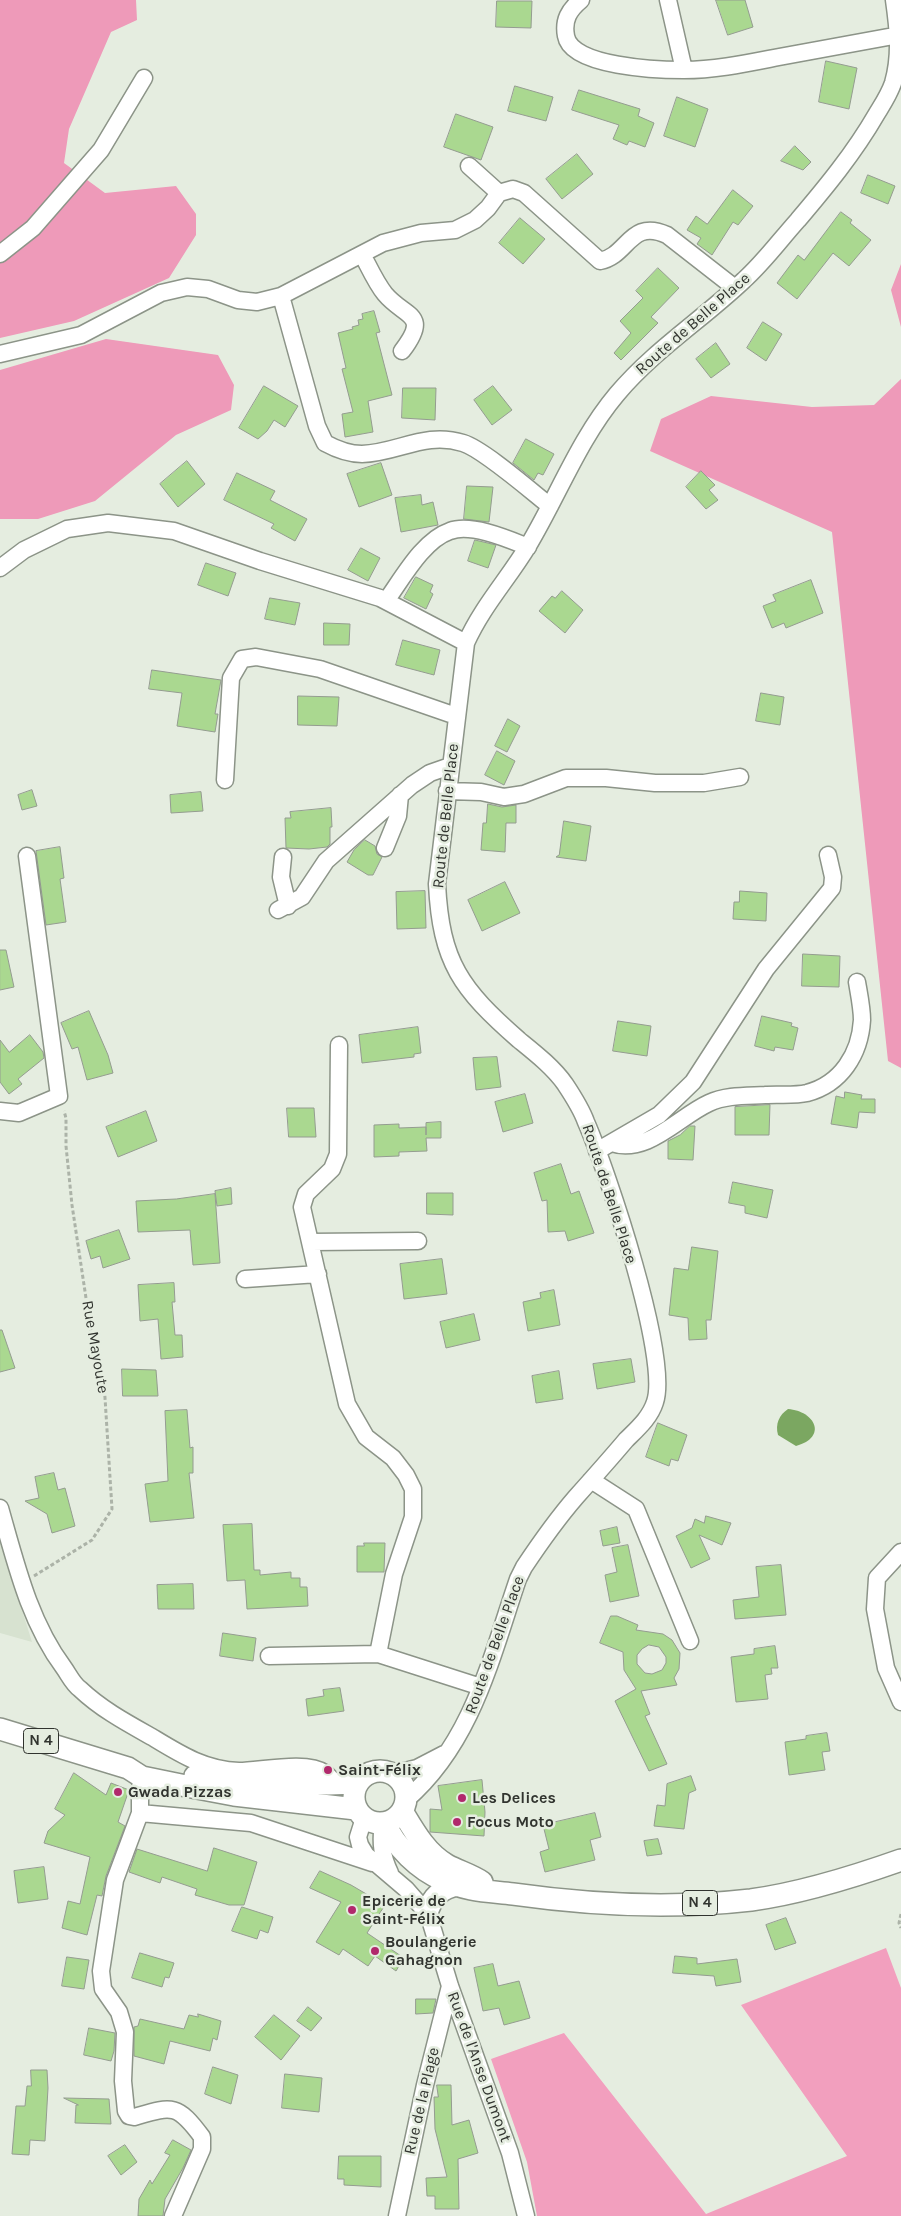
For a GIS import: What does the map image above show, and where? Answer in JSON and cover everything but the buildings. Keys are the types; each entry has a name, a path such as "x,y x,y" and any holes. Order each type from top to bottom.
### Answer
{"main road":[{"name":"N 4","path":"0,1729 135,1773 234,1795 383,1814 421,1841 435,1856 446,1864 479,1880 494,1892"},
{"name":"N 4","path":"135,1773 148,1768 192,1776 335,1784 358,1783"},
{"path":"377,1771 392,1774 402,1782 383,1814 354,1791 363,1777 377,1771"},
{"name":"N 4","path":"383,1814 397,1845 408,1856 429,1873 458,1886 472,1891 582,1902 645,1905 751,1900 792,1893 846,1879 901,1860"},
{"path":"427,1913 430,1901 443,1889 458,1886"}],"street":[{"path":"581,0 566,17 566,38 572,48 580,54 614,64 684,70 737,65 899,35"},
{"path":"668,0 684,70"},
{"name":"Route de Belle Place","path":"383,1814 431,1776 450,1750 466,1723 481,1687 518,1579 524,1567 552,1527 591,1480 645,1421 655,1403 658,1390 648,1320 625,1236 604,1147 586,1122 576,1100 563,1081 545,1062 479,1003 457,974 441,925 437,884 466,643 476,620 528,547 597,421 617,395 658,352 735,288 766,258 822,192 865,134 892,84 897,61 899,35 894,0"},
{"path":"0,254 33,228 101,150 144,78"},
{"path":"469,166 499,193"},
{"path":"0,354 81,334 161,293 187,287 208,289 238,300 257,302 281,296 383,243 421,233 455,230 475,220 488,208 499,193 513,189 524,193 600,261 608,260 629,240 641,232 654,229 667,235 735,288"},
{"path":"362,254 386,295 408,312 415,324 414,336 402,351"},
{"path":"281,296 317,426 325,444 340,450 360,454 430,439 465,443 484,455 550,506"},
{"path":"0,568 24,550 67,529 108,522 174,531 260,561 386,601 466,643"},
{"path":"386,601 418,556 435,540 450,531 474,531 498,535 528,547"},
{"path":"225,780 231,678 242,659 256,657 320,669 456,716"},
{"path":"283,858 281,877 283,908 302,897 326,861 400,796 430,773 450,766"},
{"path":"447,791 480,792 504,797 524,794 566,778 606,778 655,783 694,783 740,777"},
{"path":"385,848 398,816 400,796"},
{"path":"604,1147 659,1115 693,1082 766,970 832,888 833,877 828,855"},
{"path":"0,1111 19,1113 60,1096 27,856"},
{"path":"604,1147 634,1146 649,1140 710,1102 728,1097 805,1093 836,1079 849,1064 859,1034 862,1020 857,982"},
{"path":"339,1045 338,1154 332,1169 306,1194 302,1207 347,1404 366,1437 393,1458 406,1475 413,1489 413,1517 394,1574 378,1654"},
{"path":"311,1242 418,1241"},
{"path":"245,1279 318,1274"},
{"path":"591,1480 636,1510 690,1641"},
{"path":"0,1508 21,1584 38,1626 50,1650 79,1688 114,1715 192,1761 223,1769 241,1771 270,1767 308,1768 324,1772 335,1784"},
{"path":"901,1552 877,1578 875,1610 886,1668 901,1702"},
{"path":"269,1656 378,1654 481,1687"},
{"path":"392,1774 417,1768 450,1750"},
{"path":"135,1773 140,1788 140,1813 115,1880 100,1971 104,1989 119,2012 125,2032 123,2081 126,2111 129,2116 134,2117 164,2108 172,2109 181,2114 202,2137 202,2150 173,2216"},
{"path":"251,1824 265,1798"},
{"path":"140,1813 251,1824 375,1864"},
{"name":"Rue de l'Anse Dumont","path":"383,1814 358,1837 360,1845 375,1864 390,1874 412,1894 427,1913 450,1986 510,2153 526,2216"},
{"name":"Rue de l'Anse Dumont","path":"383,1814 382,1856 390,1874"},
{"name":"Rue de la Plage","path":"397,2216 425,2085 450,1986"}],"path":[{"name":"Rue Mayoute","path":"21,1584 92,1540 112,1509 104,1382 92,1338 66,1146 66,1118 60,1096"},
{"path":"901,1914 899,1923 901,1928"}],"shaded area":[{"path":"0,0 136,0 137,20 111,32 69,129 64,163 105,193 176,186 196,214 196,235 169,278 74,321 0,338"},
{"path":"901,264 901,327 891,290"},
{"path":"106,339 218,355 234,385 231,410 176,435 95,501 38,519 0,519 0,370"},
{"path":"901,379 901,1068 888,1061 832,532 650,451 661,419 711,396 812,407 874,405"},
{"path":"788,1409 805,1414 814,1425 815,1431 812,1437 796,1446 778,1435 778,1420"},
{"path":"0,1540 32,1642 0,1633"},
{"path":"886,1948 901,1988 901,2216 537,2216 527,2162 491,2059 564,2033 706,2214 847,2156 741,2005"}],"place":[{"name":"Saint-Félix","path":"328,1770"},
{"name":"Gwada Pizzas","path":"118,1792"},
{"name":"Les Delices","path":"462,1798"},
{"name":"Focus Moto","path":"457,1822"},
{"name":"Epicerie de Saint-Félix","path":"352,1910"},
{"name":"Boulangerie Gahagnon","path":"375,1951"}]}
